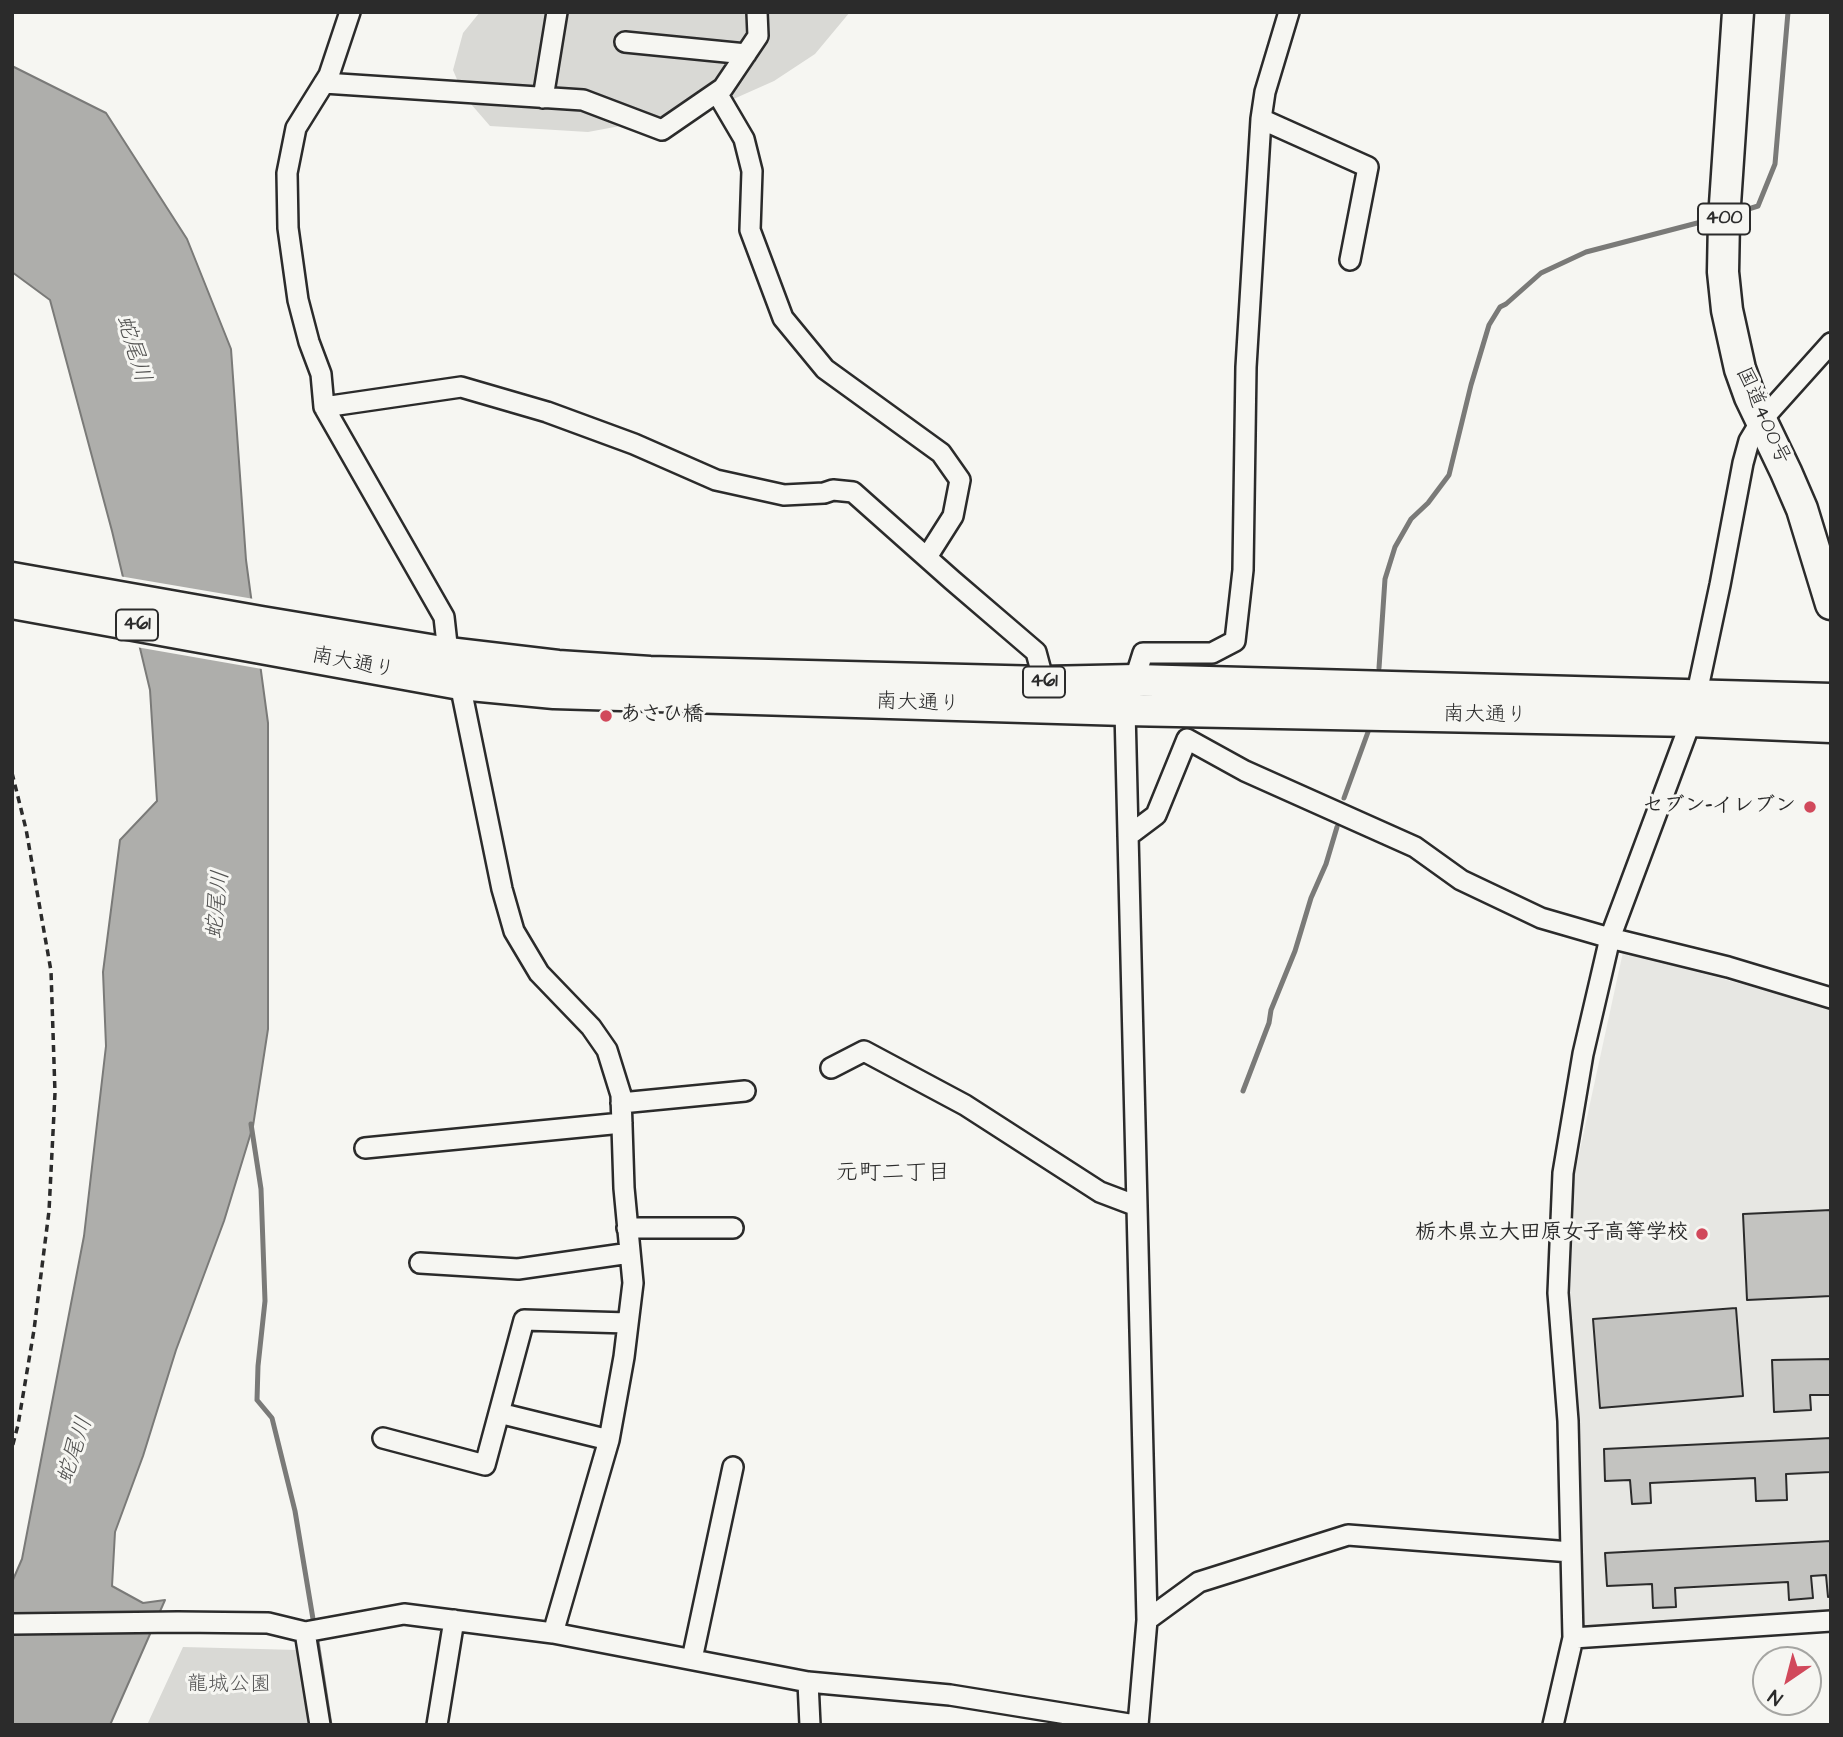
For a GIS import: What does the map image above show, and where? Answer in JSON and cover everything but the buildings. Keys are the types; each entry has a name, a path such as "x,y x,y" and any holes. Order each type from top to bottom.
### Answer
{"highway":[{"name":"国道400号","path":"1738,12 1724,219 1723,272 1727,310 1737,359 1750,397 1802,509 1831,604"},
{"name":"南大通り","path":"12,578 460,684 567,694 1125,709 1695,708 1831,699"},
{"name":"南大通り","path":"12,603 262,635 558,666 650,672 1044,682 1135,680 1695,708 1831,727"}],"street":[{"path":"349,12 329,75 296,128 287,173 288,228 298,300 321,374 324,407 444,617 448,653 460,684 502,889 514,931 539,973 591,1027 607,1050 621,1096 624,1188 633,1283 624,1357 609,1440 553,1633"},
{"path":"543,97 557,12"},
{"path":"324,83 583,100 662,130 723,88 758,36 757,12"},
{"path":"12,1624 268,1623 304,1632 404,1614 553,1633 808,1682 950,1695 1137,1725 1147,1620 1125,709 1143,653 1212,653 1235,641 1242,570 1246,367 1261,119 1265,92 1289,12"},
{"path":"625,42 746,54"},
{"path":"717,93 744,139 752,171 750,230 783,318 825,369 941,453 960,480 953,516 927,558"},
{"path":"1261,119 1368,167 1350,260"},
{"path":"1553,1725 1573,1637 1568,1421 1558,1293 1563,1173 1583,1054 1610,938 1695,708 1749,441 1761,421 1831,343"},
{"path":"324,407 461,387 512,401 609,435 716,480 784,495 833,490 853,492 1036,652 1044,682"},
{"path":"1128,836 1156,815 1187,739 1245,771 1415,848 1461,880 1541,918 1728,967 1831,998"},
{"path":"831,1068 864,1051 965,1105 1100,1192 1138,1206"},
{"path":"621,1103 745,1091"},
{"path":"365,1148 622,1123"},
{"path":"627,1228 733,1228"},
{"path":"420,1263 518,1269 630,1253"},
{"path":"383,1438 485,1465 524,1320 628,1323"},
{"path":"499,1413 609,1440"},
{"path":"692,1659 733,1467"},
{"path":"1147,1620 1199,1582 1348,1535 1571,1552"},
{"path":"437,1725 454,1620"},
{"path":"1573,1637 1831,1621"},
{"path":"304,1632 320,1725"},
{"path":"808,1682 810,1725"}],"path":[{"path":"12,773 26,829 51,971 55,1093 48,1224 34,1329 12,1448"}],"shaded area":[{"name":"栃木県立大田原女子高等学校","path":"1623,952 1831,1008 1831,1614 1579,1627 1570,1291 1574,1177"}],"green space":[{"path":"480,12 850,12 815,54 774,81 711,109 588,132 490,126 464,96 453,70 463,33"},
{"name":"龍城公園","path":"183,1647 298,1650 310,1725 147,1725"}],"water":[{"name":"蛇尾川","path":"12,66 106,113 187,239 231,349 246,560 268,723 268,1029 253,1126 224,1221 176,1350 143,1456 115,1532 112,1586 143,1603 165,1600 110,1725 12,1725 12,1582 22,1559 84,1236 106,1046 103,972 120,840 157,801 150,690 112,531 50,300 12,272"}],"pier":[{"path":"119,576 254,599 262,669 136,647"}],"waterway":[{"path":"1742,211 1758,206 1775,164 1788,12"},
{"path":"1379,668 1385,579 1395,547 1411,519 1428,503 1449,475 1489,325 1500,307 1541,273 1586,252 1705,221"},
{"path":"1344,798 1368,732"},
{"path":"1243,1091 1337,827"},
{"path":"251,1124 261,1189 265,1301 257,1400 272,1418 295,1511 314,1625"},
{"path":"316,1635 330,1725"}],"place":[{"name":"あさひ橋","path":"606,716"},
{"name":"セブン-イレブン","path":"1810,807"},
{"name":"栃木県立大田原女子高等学校","path":"1702,1234"}],"district":[{"name":"元町二丁目","path":"893,1174"}]}
